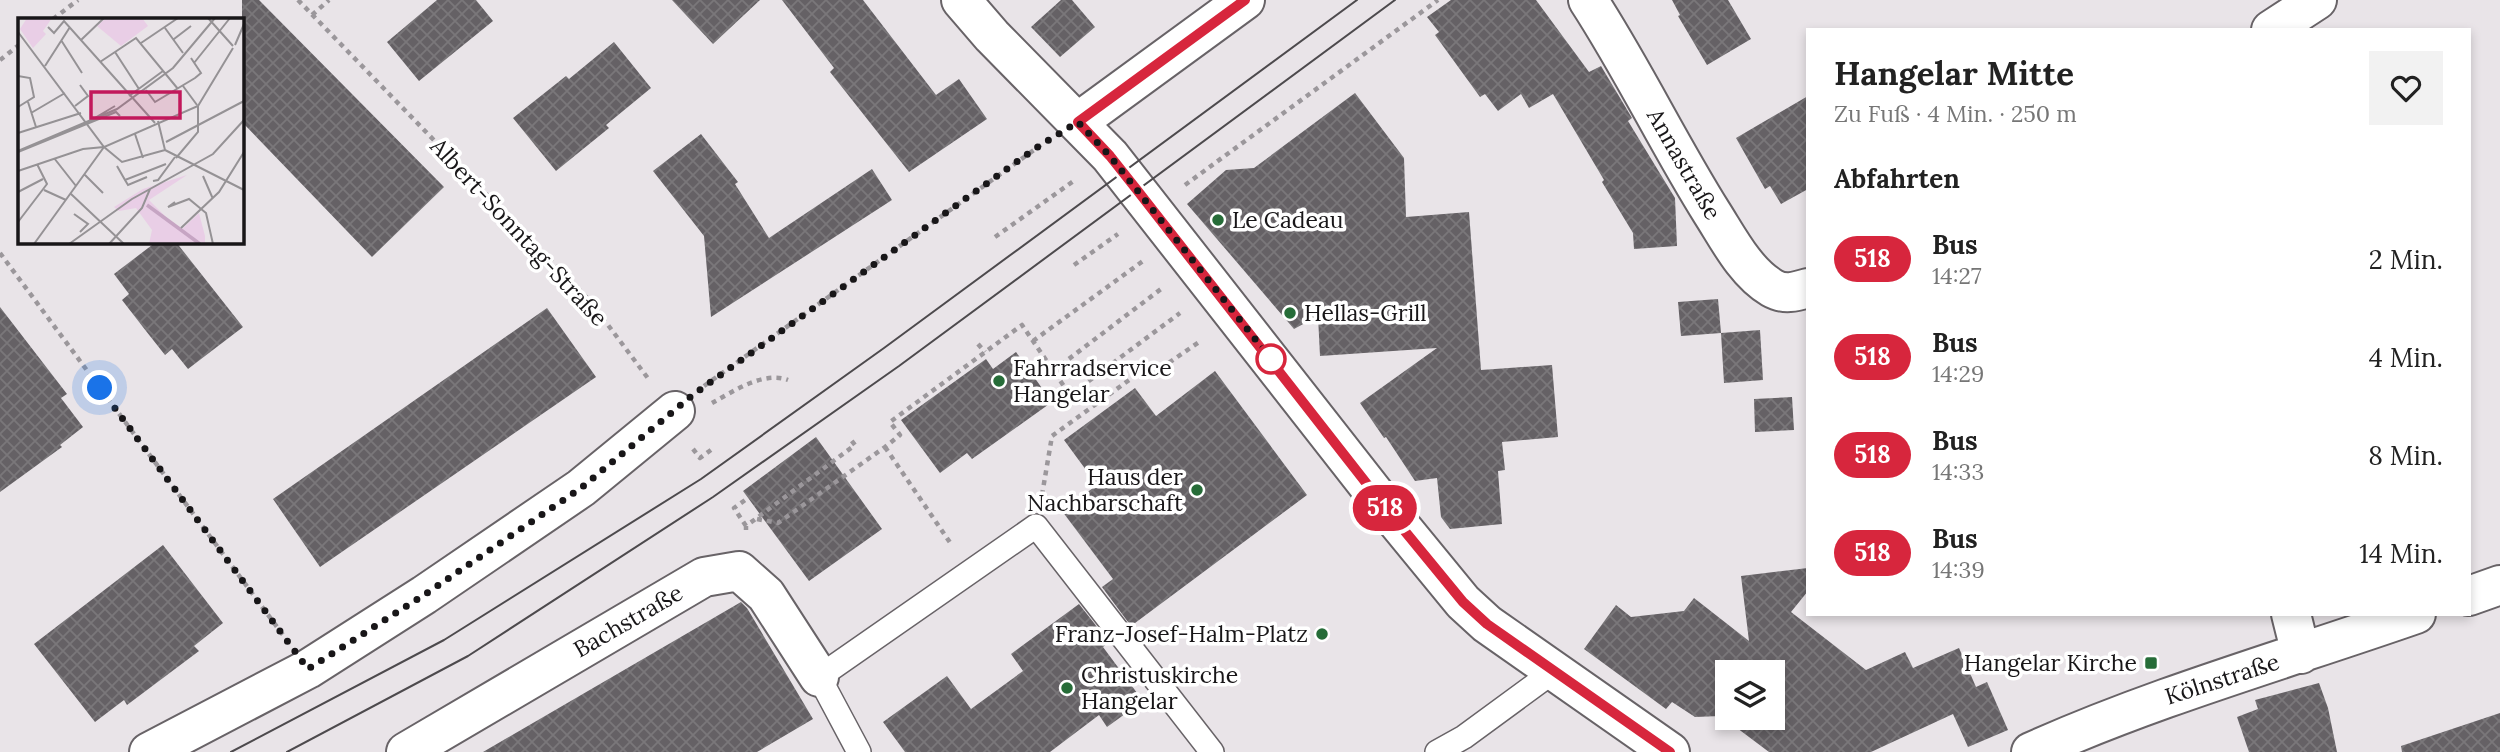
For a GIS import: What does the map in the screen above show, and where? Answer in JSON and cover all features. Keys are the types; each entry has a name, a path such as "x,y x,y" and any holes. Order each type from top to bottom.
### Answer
{"street":[{"path":"961,0 992,36 1110,156 1385,507 1463,602 1487,624 1670,752"},
{"path":"1078,122 1245,0"},
{"name":"Annastraße","path":"1588,0 1611,34 1684,168 1741,260 1772,288 1791,294 1806,289"},
{"path":"2274,28 2317,0"},
{"path":"149,752 308,669 424,595 581,488 675,411"},
{"name":"Bachstraße","path":"407,752 704,577 738,570 766,596 819,677"},
{"path":"2471,595 2500,585"},
{"path":"2292,616 2301,654"},
{"name":"Kölnstraße","path":"2031,752 2168,696 2410,616"}],"lane":[{"path":"859,752 819,677 1036,526 1212,752"},
{"path":"1437,752 1464,737 1554,671"}],"path":[{"path":"54,18 78,0"},
{"name":"Albert-Sonntag-Straße","path":"298,0 590,302 675,411"},
{"path":"312,15 329,0"},
{"path":"1053,370 1184,249 1438,0"},
{"path":"0,60 18,46"},
{"path":"675,411 694,394 1003,172 1078,122"},
{"path":"995,237 1070,183"},
{"path":"1074,265 1108,241"},
{"path":"1033,341 1184,249"},
{"path":"757,519 778,523 885,447 900,435 890,422 1022,325 1070,395 1184,249"},
{"path":"0,253 308,669"},
{"path":"1036,526 1052,436 1136,376 1154,373 1205,338"},
{"path":"978,344 985,352"},
{"path":"675,411 701,409 758,380 775,377 788,380"},
{"path":"748,498 734,508 746,526 855,444 851,440"},
{"path":"700,458 716,447"},
{"path":"885,447 970,573"}],"building":[{"path":"242,0 259,0 444,187 372,257 243,123"},
{"path":"437,0 476,0 493,21 419,81 387,42"},
{"path":"672,0 760,0 713,44"},
{"path":"782,0 863,0 936,95 959,79 987,119 909,172 830,72 834,68"},
{"path":"1061,0 1072,0 1095,27 1060,57 1031,27"},
{"path":"1451,0 1536,0 1589,72 1601,66 1632,118 1628,121 1675,198 1677,246 1634,249 1633,233 1553,94 1529,108 1521,94 1498,111 1485,94 1480,97 1435,35 1439,32 1427,17"},
{"path":"1672,0 1728,0 1751,39 1707,65 1678,16 1680,15"},
{"path":"614,42 651,88 606,125 609,128 556,171 513,118 566,76 569,79"},
{"path":"1355,93 1404,158 1406,217 1469,212 1481,370 1552,365 1558,437 1502,442 1505,470 1498,471 1502,524 1450,529 1441,517 1437,478 1415,481 1360,403 1437,348 1320,356 1318,316 1294,329 1187,204 1226,170 1254,168"},
{"path":"1806,97 1806,190 1781,204 1770,186 1765,189 1736,138"},
{"path":"701,134 738,182 735,184 769,238 872,169 892,200 711,317 704,236 653,171"},
{"path":"155,243 177,243 243,327 188,369 172,349 165,355 146,331 122,300 129,294 114,274"},
{"path":"1718,299 1721,333 1681,336 1678,302"},
{"path":"0,307 67,394 61,398 83,427 60,445 62,447 0,492"},
{"path":"547,308 596,377 320,567 273,499"},
{"path":"1760,330 1763,380 1724,383 1721,333"},
{"path":"1016,352 1052,402 972,459 967,453 940,473 901,420 986,359 993,369"},
{"name":"Haus der Nachbarschaft","path":"1215,371 1307,495 1131,626 1102,587 1113,579 1062,511 1097,485 1064,440 1135,388 1156,416"},
{"path":"1792,397 1794,430 1755,432 1754,399"},
{"path":"816,437 882,529 809,581 743,491"},
{"path":"163,545 223,623 194,646 199,651 127,705 124,700 95,722 34,644"},
{"path":"1806,568 1806,593 1791,612 1866,670 1905,652 1913,668 1959,648 1976,687 1987,682 2008,730 1968,747 1953,714 1871,752 1769,752 1740,730 1785,730 1785,660 1715,660 1715,716 1695,717 1672,702 1666,709 1584,649 1616,605 1631,617 1684,611 1694,598 1749,641 1741,576"},
{"path":"741,602 813,719 757,752 483,752"},
{"name":"Christuskirche Hangelar","path":"1079,604 1109,642 1103,647 1143,701 1107,727 1099,715 1050,752 905,752 883,722 947,676 971,709 1023,671 1011,654"},
{"path":"2319,683 2328,708 2337,752 2249,752 2237,717 2258,709 2255,700"},
{"path":"2500,713 2500,752 2402,752 2401,746"}],"tram line":[{"path":"231,752 444,640 701,479 884,348 1357,0"},
{"path":"287,752 468,656 713,497 899,366 1395,0"}],"bus line":[{"name":"518","path":"1245,0 1078,122 1110,156 1385,507 1463,602 1487,624 1670,752"}],"place":[{"name":"Le Cadeau","path":"1218,220"},
{"name":"Hellas-Grill","path":"1290,313"},
{"name":"Fahrradservice Hangelar","path":"999,381"},
{"name":"Haus der Nachbarschaft","path":"1197,490"},
{"name":"Franz-Josef-Halm-Platz","path":"1322,634"},
{"name":"Hangelar Kirche","path":"2151,663"},
{"name":"Christuskirche Hangelar","path":"1067,688"}],"route":[{"path":"100,388 308,669 424,595 581,488 694,394 1036,148 1078,122 1110,156 1271,359"}]}
